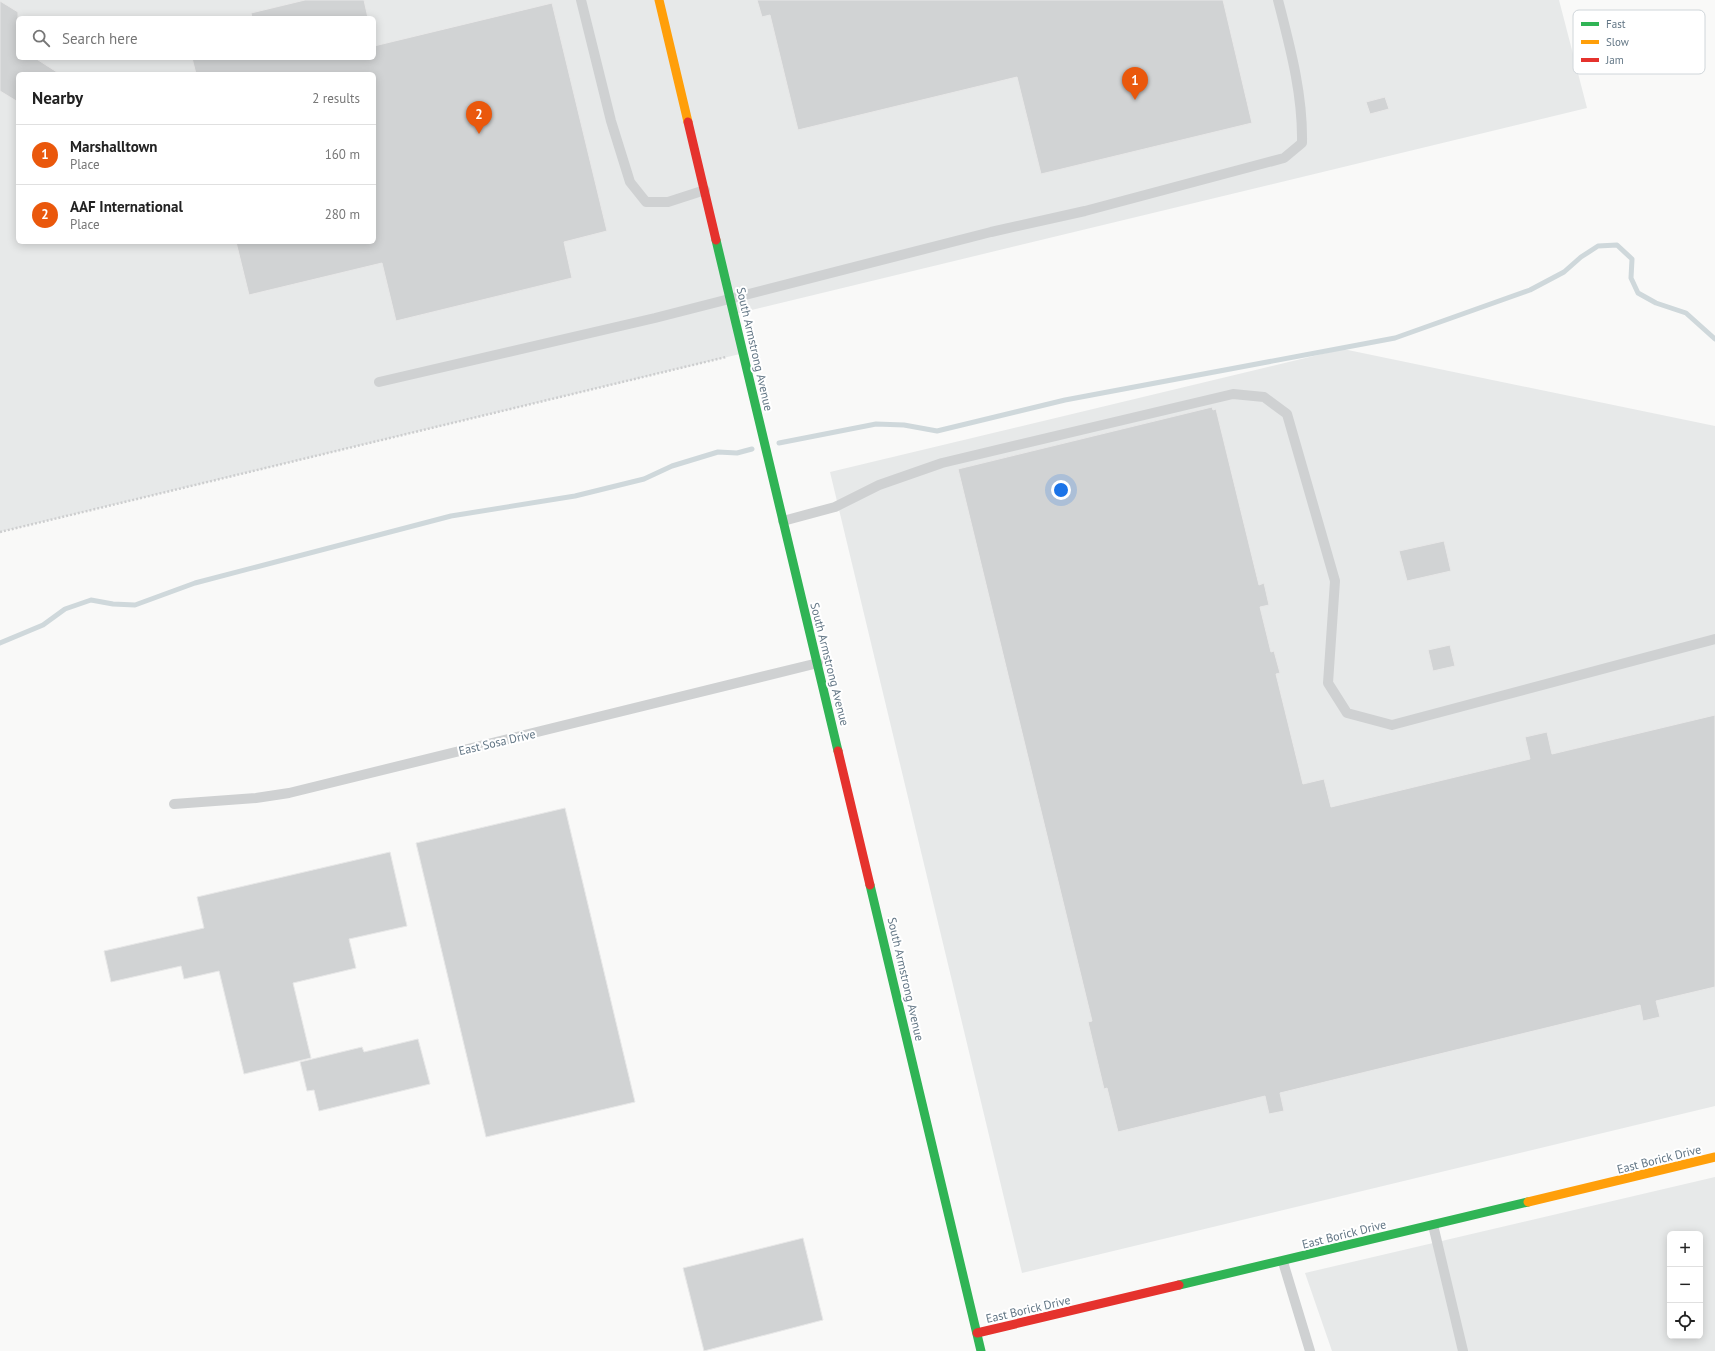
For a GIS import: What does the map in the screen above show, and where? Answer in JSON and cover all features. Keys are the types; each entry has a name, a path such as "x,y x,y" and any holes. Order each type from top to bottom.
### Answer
{"street":[{"name":"South Armstrong Avenue","path":"659,0 982,1351"},
{"name":"East Borick Drive","path":"977,1333 1283,1262 1715,1157"}],"lane":[{"path":"581,0 611,121 630,182 646,202 668,202 705,190"},
{"path":"379,382 731,299 991,232 1085,210 1284,158 1302,143 1303,117 1293,60 1278,0"},
{"path":"783,521 835,506 879,485 942,463 1233,394 1264,397 1287,414 1335,581 1328,683 1347,713 1392,725 1715,639"},
{"name":"East Sosa Drive","path":"174,804 289,794 818,663"},
{"path":"1433,1225 1463,1351"},
{"path":"1283,1262 1310,1351"}],"path":[{"path":"0,532 744,353"}],"shaded area":[{"path":"0,0 1559,0 1573,54 1573,74 1578,74 1587,108 735,314 744,353 0,532"},
{"path":"1343,349 1715,426 1715,1106 1022,1273 830,472"},
{"path":"1715,1177 1715,1351 1332,1351 1305,1273"}],"building":[{"path":"305,0 364,0 368,16 252,16 251,13"},
{"path":"757,0 1223,0 1252,123 1041,174 1017,77 798,130 770,15 762,17"},
{"path":"0,1 18,12 18,16 16,16 16,60 38,60 57,72 16,72 16,101 0,91"},
{"path":"552,3 607,231 564,242 572,278 396,321 382,263 249,295 236,244 376,244 376,72 196,72 192,60 376,60 376,46"},
{"path":"1385,97 1389,109 1370,114 1366,102"},
{"path":"1212,407 1213,410 1216,409 1259,585 1264,583 1269,605 1260,607 1271,652 1274,651 1280,673 1276,674 1303,784 1324,779 1331,807 1530,759 1525,737 1547,732 1552,754 1715,715 1715,987 1656,1001 1660,1017 1643,1021 1640,1005 1280,1093 1284,1111 1269,1114 1265,1096 1118,1132 1107,1088 1104,1089 1088,1022 1092,1021 958,469"},
{"path":"1444,541 1451,571 1407,581 1399,551"},
{"path":"1450,645 1455,666 1433,671 1428,650"},
{"path":"565,808 635,1102 486,1137 416,843"},
{"path":"390,852 407,926 349,939 356,968 293,983 311,1058 244,1074 219,971 184,979 181,966 111,982 104,951 204,928 197,897"},
{"path":"418,1039 430,1084 319,1111 314,1090 307,1091 300,1062 362,1047 364,1052"},
{"path":"803,1238 823,1320 704,1351 683,1268"}],"waterway":[{"path":"779,443 876,424 904,425 937,431 1065,400 1395,338 1530,290 1564,272 1581,257 1598,246 1617,245 1632,259 1631,278 1638,293 1656,303 1686,313 1715,339"},
{"path":"0,643 43,625 65,609 91,600 113,604 135,605 195,583 451,516 575,496 644,479 672,466 718,452 737,453 752,449"}],"traffic: fast":[{"path":"716,240 838,751"},
{"path":"870,885 981,1351"},
{"path":"1179,1285 1528,1202"}],"traffic: slow":[{"path":"659,0 688,122"},
{"path":"1528,1202 1715,1157"}],"traffic: jam":[{"path":"688,122 716,240"},
{"path":"838,751 870,885"},
{"path":"977,1333 1179,1285"}],"place":[{"name":"Marshalltown","path":"1135,100"},
{"name":"AAF International","path":"479,134"}]}
